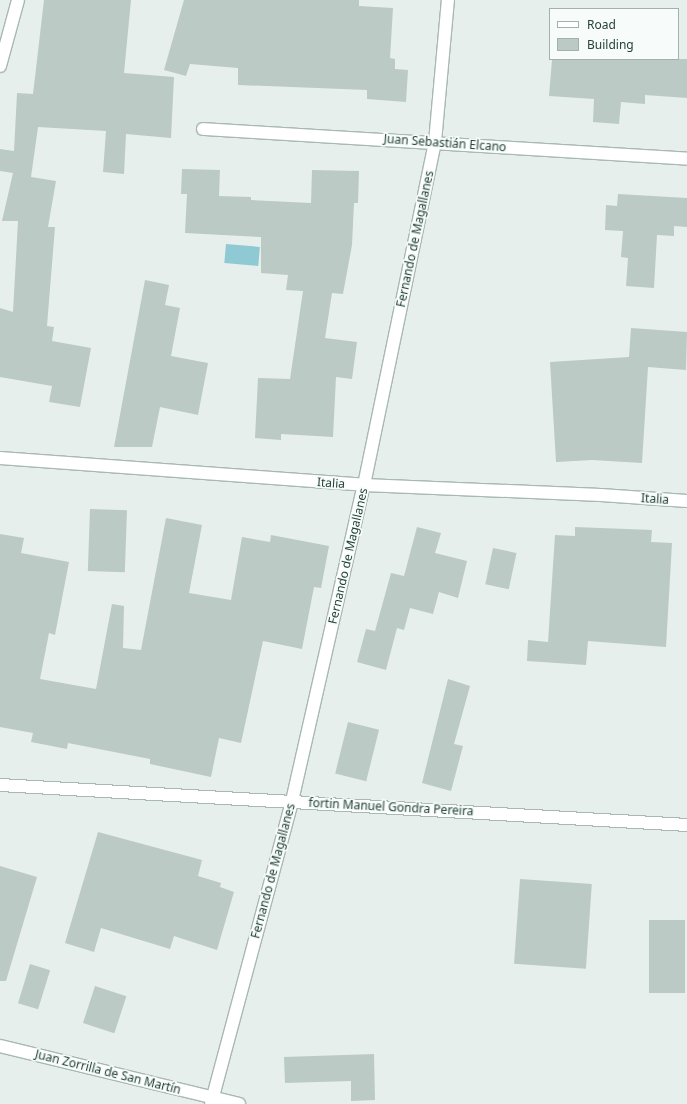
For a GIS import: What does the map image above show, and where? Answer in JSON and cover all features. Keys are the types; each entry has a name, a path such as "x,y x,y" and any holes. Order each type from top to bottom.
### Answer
{"street":[{"path":"0,66 18,0"},
{"name":"Fernando de Magallanes","path":"212,1101 292,801 364,485 435,142 448,0"},
{"name":"Juan Sebastián Elcano","path":"203,129 435,142 687,159"},
{"name":"Italia","path":"0,458 364,485 601,495 687,501"},
{"name":"fortin Manuel Gondra Pereira","path":"0,785 687,825"},
{"name":"Juan Zorrilla de San Martín","path":"0,1046 212,1101 239,1104"}],"water":[{"path":"226,244 260,247 258,266 224,263"}],"building":[{"path":"44,0 131,0 124,73 174,77 171,138 126,134 124,174 103,172 106,131 38,127 31,177 56,181 48,227 55,227 47,326 54,327 52,341 91,348 80,407 49,402 52,386 0,377 0,308 13,312 18,221 2,221 13,173 0,171 0,149 14,151 17,93 33,94"},
{"path":"184,0 359,0 359,6 393,8 390,58 395,59 395,69 408,70 406,102 367,99 367,90 238,85 238,68 190,64 186,76 164,70"},
{"path":"687,59 687,98 645,95 645,104 621,102 619,124 593,122 594,99 549,96 552,60"},
{"path":"182,169 220,170 219,196 251,197 251,200 311,203 312,170 359,171 358,203 354,203 352,245 343,294 332,293 325,338 357,342 352,379 336,377 333,437 281,434 281,440 255,438 258,378 290,379 303,291 286,290 288,275 261,273 261,237 185,233 187,194 181,194"},
{"path":"618,194 687,198 687,227 674,226 674,236 657,235 654,288 626,286 628,258 621,257 623,231 605,230 606,205 617,206"},
{"path":"145,280 169,285 165,305 180,308 171,356 208,363 198,415 160,407 152,447 114,447"},
{"path":"631,328 687,332 686,370 648,367 642,463 592,460 556,462 550,362 629,357"},
{"path":"90,509 127,510 125,572 88,571"},
{"path":"166,518 202,525 189,593 231,600 242,537 270,542 271,535 329,546 321,588 314,587 302,649 263,641 241,743 219,738 211,777 150,764 150,759 68,743 67,749 31,742 33,733 0,727 0,534 24,538 21,553 69,562 55,635 49,633 40,679 96,689 112,604 124,606 123,648 141,650"},
{"path":"417,527 441,533 435,553 467,561 458,598 439,592 433,614 410,608 404,630 397,628 386,670 357,662 366,629 375,631 391,573 404,576"},
{"path":"575,527 652,530 651,542 672,543 666,647 588,641 586,665 527,661 528,640 548,642 555,535 575,536"},
{"path":"493,548 516,553 509,589 485,584"},
{"path":"448,679 470,686 454,744 463,746 451,791 422,783"},
{"path":"348,722 379,730 366,781 335,773"},
{"path":"98,832 202,860 198,876 221,883 220,887 234,892 217,950 174,936 170,949 101,928 94,952 65,943"},
{"path":"0,866 37,877 6,981 0,981"},
{"path":"520,879 592,884 586,969 514,964"},
{"path":"649,920 685,920 685,993 649,993"},
{"path":"30,964 50,970 38,1009 18,1003"},
{"path":"95,986 126,996 114,1033 83,1023"},
{"path":"374,1054 375,1100 351,1101 351,1081 285,1083 284,1057"}]}
